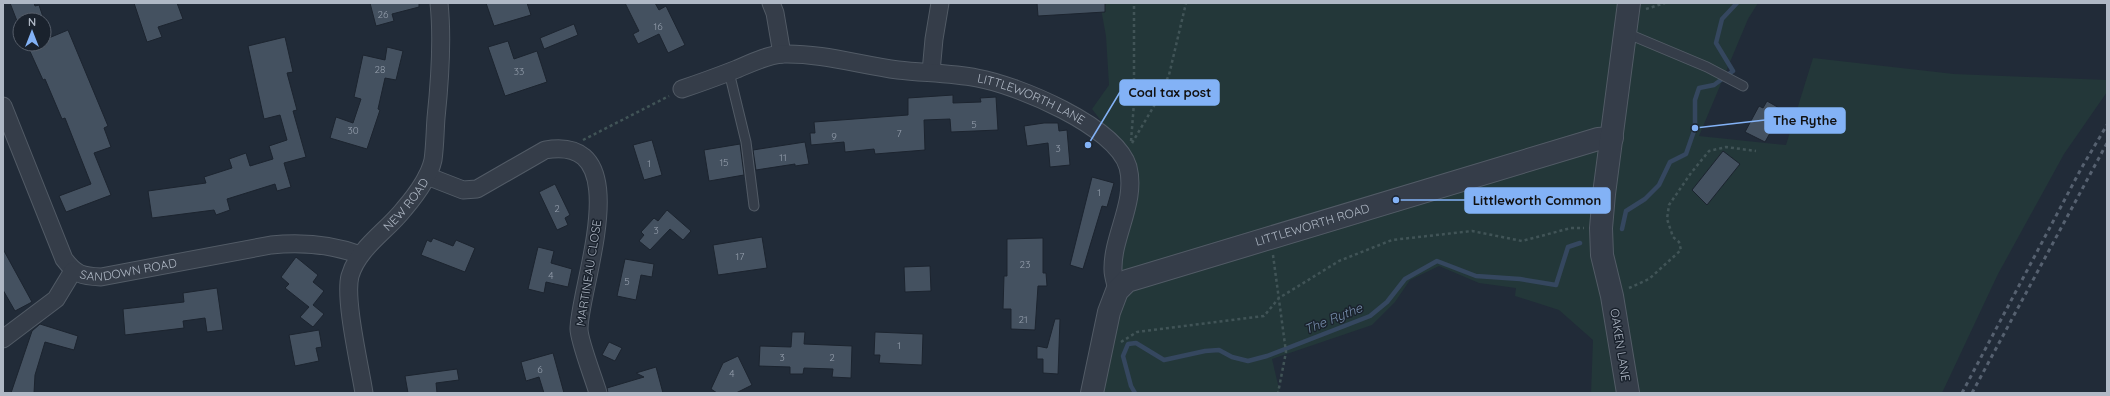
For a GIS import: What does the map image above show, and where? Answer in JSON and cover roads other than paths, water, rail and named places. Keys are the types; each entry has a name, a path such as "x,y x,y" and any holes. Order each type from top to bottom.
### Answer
{"street":[{"name":"NEW ROAD","path":"364,393 349,293 349,279 353,265 360,255 404,210 427,176 432,160 439,89 441,22 439,3"},
{"path":"771,3 775,13 782,54"},
{"path":"931,72 934,39 940,3"},
{"path":"1612,138 1629,3"},
{"name":"LITTLEWORTH LANE","path":"682,89 766,58 782,54 816,56 900,70 978,78 1029,93 1076,117 1109,140 1119,150 1128,168 1129,192 1113,269 1117,291"},
{"name":"SANDOWN ROAD","path":"3,106 64,259 73,271 85,276 101,277 294,242 341,248 360,255"},
{"name":"LITTLEWORTH ROAD","path":"1117,291 1127,281 1598,138 1612,138"},
{"name":"OAKEN LANE","path":"1612,138 1601,228 1602,255 1612,296 1628,393"},
{"name":"MARTINEAU CLOSE","path":"427,176 463,190 477,189 545,150 567,149 582,156 589,164 595,178 599,203 595,245 581,310 579,330 598,393"},
{"path":"3,339 56,299 73,271"},
{"path":"1092,393 1109,312 1117,291"}],"lane":[{"path":"1626,33 1718,72 1743,86"},
{"path":"729,72 746,142 754,206"}],"waterway":[{"name":"The Rythe","path":"1622,229 1626,211 1645,199 1659,185 1670,162 1686,154 1695,128 1695,100 1699,88 1714,85 1733,71 1716,43 1722,19 1737,3"},
{"name":"The Rythe","path":"1135,393 1131,386 1123,356 1128,344 1136,343 1164,360 1205,351 1219,350 1232,357 1248,361 1267,356 1370,316 1387,302 1405,279 1437,261 1476,276 1520,279 1556,285 1568,247 1580,243"}],"railway":[{"path":"1962,393 2082,167 2107,125"},
{"path":"1972,393 2107,143"}],"place":[{"name":"The Rythe","path":"1695,128"},
{"name":"Coal tax post","path":"1088,145"},
{"name":"Littleworth Common","path":"1396,200"}]}
